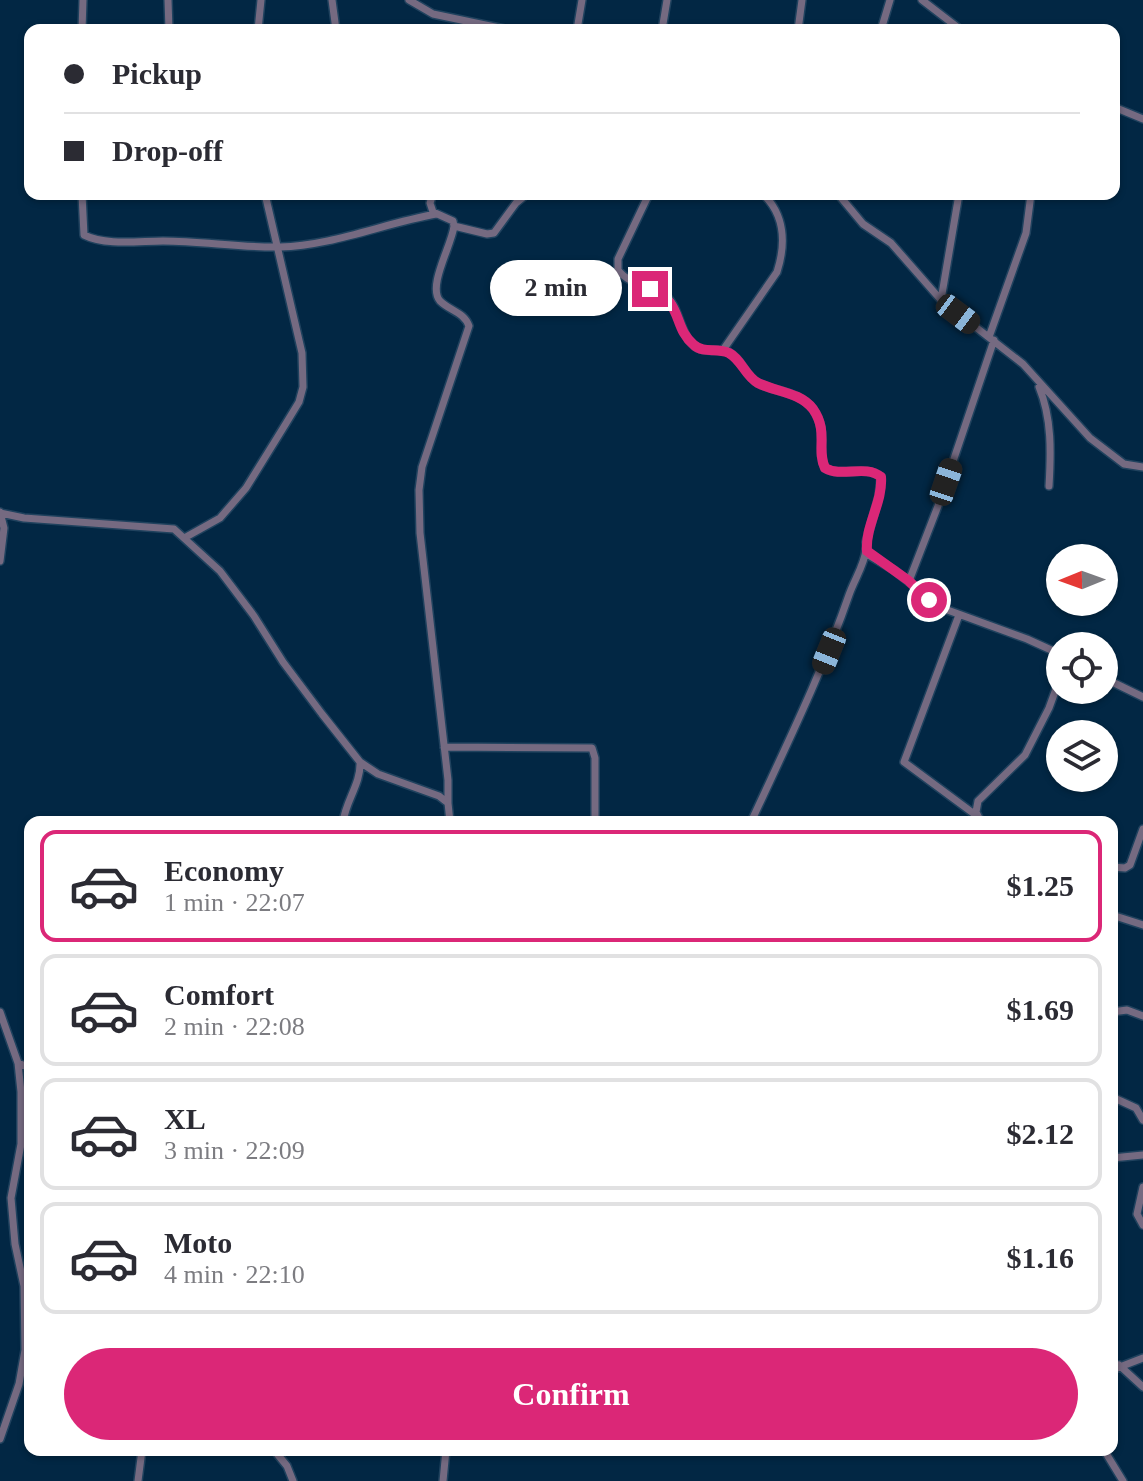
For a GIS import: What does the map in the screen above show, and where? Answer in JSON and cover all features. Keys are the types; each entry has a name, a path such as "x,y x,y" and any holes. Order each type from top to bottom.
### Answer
{"street":[{"path":"82,24 83,0"},
{"path":"168,0 169,24"},
{"path":"259,24 261,0"},
{"path":"332,0 335,24"},
{"path":"409,0 433,14 470,24"},
{"path":"578,24 582,0"},
{"path":"663,24 667,0"},
{"path":"799,24 802,0"},
{"path":"883,24 890,0"},
{"path":"922,0 953,24"},
{"path":"1120,109 1143,119"},
{"path":"82,200 84,235 95,239 279,247 436,214 448,218 454,226 494,233 520,200"},
{"path":"186,537 211,525 227,512 246,488 299,402 303,387 302,353 267,200"},
{"path":"432,200 431,208 436,214"},
{"path":"646,200 618,259 618,270 627,278 669,299 687,337 696,347 723,350 739,361 757,382 790,394 812,408 822,428 825,468 833,472 872,472 881,477 865,559 820,674 754,816"},
{"path":"723,350 777,272 781,223 777,210 768,200"},
{"path":"843,200 863,224 891,243 941,300 1023,364 1113,458 1131,467 1143,467"},
{"path":"941,300 958,200"},
{"path":"909,581 938,506 1026,233 1030,200"},
{"path":"449,816 420,533 419,490 422,467 469,326 464,316 442,303 437,295 436,283 454,226"},
{"path":"1036,381 1049,425 1049,486"},
{"path":"0,561 4,528 0,512 24,518 174,529 220,571 283,662 360,762 378,774 439,796 448,803"},
{"path":"866,547 870,556 909,581 929,600 959,615 1046,648"},
{"path":"959,615 904,762 975,816"},
{"path":"1118,685 1143,697"},
{"path":"978,816 978,801 1025,755 1050,704"},
{"path":"444,747 592,748 595,758 595,816"},
{"path":"344,816 359,779 360,762"},
{"path":"1118,867 1130,865 1143,829"},
{"path":"1118,917 1143,925"},
{"path":"1118,1011 1127,1010 1143,1016"},
{"path":"0,1012 18,1063 21,1144 11,1198 15,1244 24,1286"},
{"path":"18,1063 24,1066"},
{"path":"1118,1100 1136,1108 1143,1120"},
{"path":"1129,1105 1143,1103"},
{"path":"1118,1157 1143,1155"},
{"path":"1143,1187 1137,1214 1143,1225"},
{"path":"0,1439 19,1384 24,1356"},
{"path":"1118,1367 1143,1358"},
{"path":"1118,1369 1143,1387"},
{"path":"138,1481 141,1456"},
{"path":"279,1456 293,1481"},
{"path":"443,1481 445,1456"},
{"path":"1108,1456 1123,1481"}],"route":[{"path":"650,289 669,299 687,337 696,347 728,352 752,379 782,390 812,408 822,428 822,464 825,468 833,472 872,472 881,477 866,542 867,551 909,581 929,600"}]}
